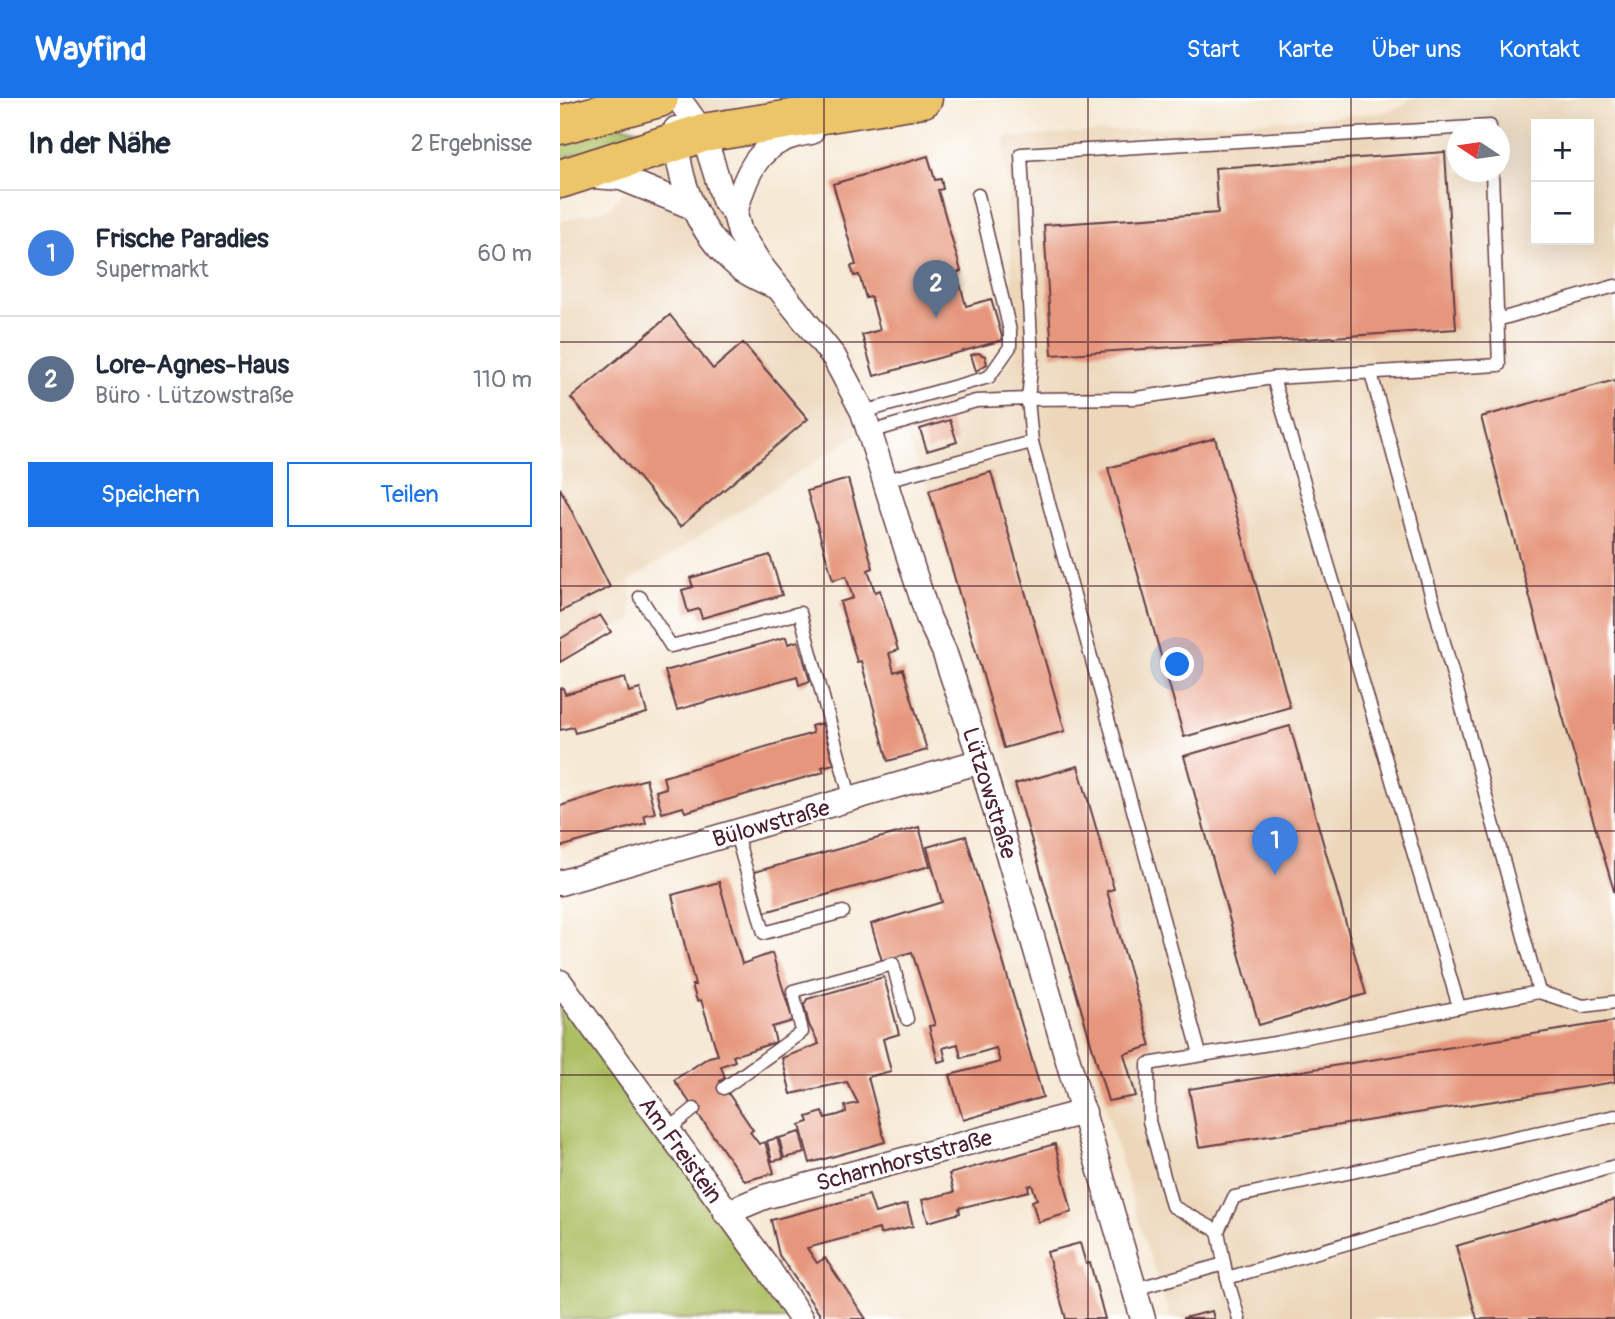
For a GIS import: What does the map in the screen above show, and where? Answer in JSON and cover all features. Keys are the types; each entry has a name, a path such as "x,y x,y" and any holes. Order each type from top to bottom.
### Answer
{"main road":[{"path":"560,125 659,98"},
{"path":"567,177 689,136 913,99"}],"street":[{"name":"Lützowstraße","path":"676,98 689,136 724,200 735,214 740,233 761,266 834,357 866,422 929,617 944,650 981,761 1143,1319"},
{"path":"735,214 747,175 763,153 777,142 791,134 873,123 913,99"},
{"name":"Lützowstraße","path":"689,136 683,189 690,205 739,267 782,291"},
{"path":"567,177 621,178 690,205"},
{"name":"Bülowstraße","path":"560,883 981,761"},
{"name":"Am Freistein","path":"560,982 766,1265 801,1319"},
{"name":"Scharnhorststraße","path":"726,1213 765,1197 1084,1112"}],"lane":[{"path":"1200,1054 1032,442 1028,399 1032,359 1021,154 1447,129"},
{"path":"866,422 976,401 1136,398 1273,378 1499,365 1492,182"},
{"path":"866,422 989,377 1010,347 1010,331 978,195"},
{"path":"1497,320 1615,286"},
{"path":"1371,373 1539,992"},
{"path":"1273,378 1459,1007"},
{"path":"886,480 1032,442"},
{"path":"640,597 671,646 800,613 851,800"},
{"path":"736,834 764,933 843,912"},
{"path":"724,1088 802,1032 793,990 893,964 907,1019"},
{"path":"1218,1231 1172,1206 1149,1121 1148,1064 1275,1043 1539,992 1583,1006 1615,1002"},
{"path":"667,1132 694,1109"},
{"path":"1239,1319 1227,1278 1218,1231 1234,1197 1615,1116"},
{"path":"1227,1278 1615,1166"},
{"path":"1135,1289 1224,1264"}],"shaded area":[{"path":"684,98 902,98 703,131"},
{"path":"1410,98 1611,98 1615,124 1615,1319 1171,1319 1141,1230 928,490 896,412 993,384 1016,352 1004,138 1383,113 1404,105"},
{"path":"702,134 722,200 832,359 866,429 630,581 632,620 560,652 560,222 607,209 674,141"}],"green space":[{"path":"620,125 649,132 560,159 560,140"},
{"path":"560,988 797,1319 560,1319"}],"building":[{"path":"1445,152 1456,329 1052,355 1044,225 1218,213 1215,168"},
{"path":"928,156 935,180 941,179 943,189 938,190 961,271 957,273 966,306 991,299 1003,340 874,376 862,335 880,330 871,297 866,298 859,275 854,276 851,266 856,265 833,184"},
{"path":"670,315 713,369 743,343 808,419 680,527 571,398"},
{"path":"978,353 985,356 987,364 976,371 971,355"},
{"path":"1615,380 1614,891 1555,690 1481,417"},
{"path":"950,420 957,442 927,451 920,429"},
{"path":"1215,438 1290,707 1184,737 1108,468"},
{"path":"991,472 1065,731 1004,748 929,490"},
{"path":"848,479 873,568 868,570 875,592 880,590 898,650 889,653 894,672 903,669 927,750 888,761 861,661 857,662 840,602 853,598 846,576 833,580 807,491"},
{"path":"560,488 610,587 560,612"},
{"path":"770,555 782,595 702,618 699,609 688,612 682,590 693,587 690,578"},
{"path":"600,615 611,632 560,662 560,639"},
{"path":"786,637 788,644 798,641 810,681 799,685 797,676 677,710 665,671"},
{"path":"625,678 629,692 640,689 647,713 575,733 573,727 560,730 560,689 563,688 565,694"},
{"path":"822,723 834,764 822,767 824,772 685,812 683,807 662,813 656,791 666,788 663,777 813,733 811,726"},
{"path":"1290,726 1366,994 1259,1025 1184,756"},
{"path":"1078,766 1114,889 1107,891 1151,1046 1124,1054 1136,1096 1108,1101 1015,784"},
{"path":"646,779 655,813 644,815 646,823 560,847 560,806"},
{"path":"919,827 930,866 765,912 754,872"},
{"path":"966,836 1043,1097 963,1120 950,1075 1000,1062 996,1048 961,1058 958,1044 943,1048 946,1060 938,1062 929,1026 935,1025 912,952 882,961 871,924 942,902 927,847"},
{"path":"719,882 742,964 772,953 793,1021 772,1027 776,1042 733,1056 735,1061 721,1066 725,1078 720,1081 753,1130 750,1132 759,1144 765,1142 774,1173 745,1181 674,1080 709,1057 718,1055 701,1000 697,1001 692,985 695,985 672,895"},
{"path":"884,977 899,1034 883,1039 891,1071 868,1077 885,1142 810,1163 800,1125 809,1122 807,1117 823,1112 825,1118 838,1115 846,1112 845,1106 858,1103 847,1082 791,1094 782,1058 819,1044 809,1025 804,1005 807,999"},
{"path":"1615,1021 1615,1082 1199,1147 1189,1089"},
{"path":"800,1132 805,1153 784,1158 779,1138"},
{"path":"777,1138 783,1159 772,1161 767,1141"},
{"path":"1055,1144 1072,1212 1038,1222 1032,1201 1037,1199 1032,1185 1028,1186 1029,1191 959,1208 960,1213 928,1222 922,1200 954,1192 949,1174"},
{"path":"869,1195 875,1213 907,1204 913,1226 880,1234 879,1229 807,1248 817,1263 825,1258 866,1319 823,1319 779,1255 771,1220"},
{"path":"1615,1200 1615,1319 1477,1319 1456,1246"},
{"path":"1080,1243 1086,1264 1090,1263 1105,1319 1066,1319 1047,1252"},
{"path":"1212,1311 1214,1319 1183,1319 1183,1318"}],"place":[{"name":"Lore-Agnes-Haus","path":"936,318"},
{"name":"Frische Paradies","path":"1275,875"}]}
